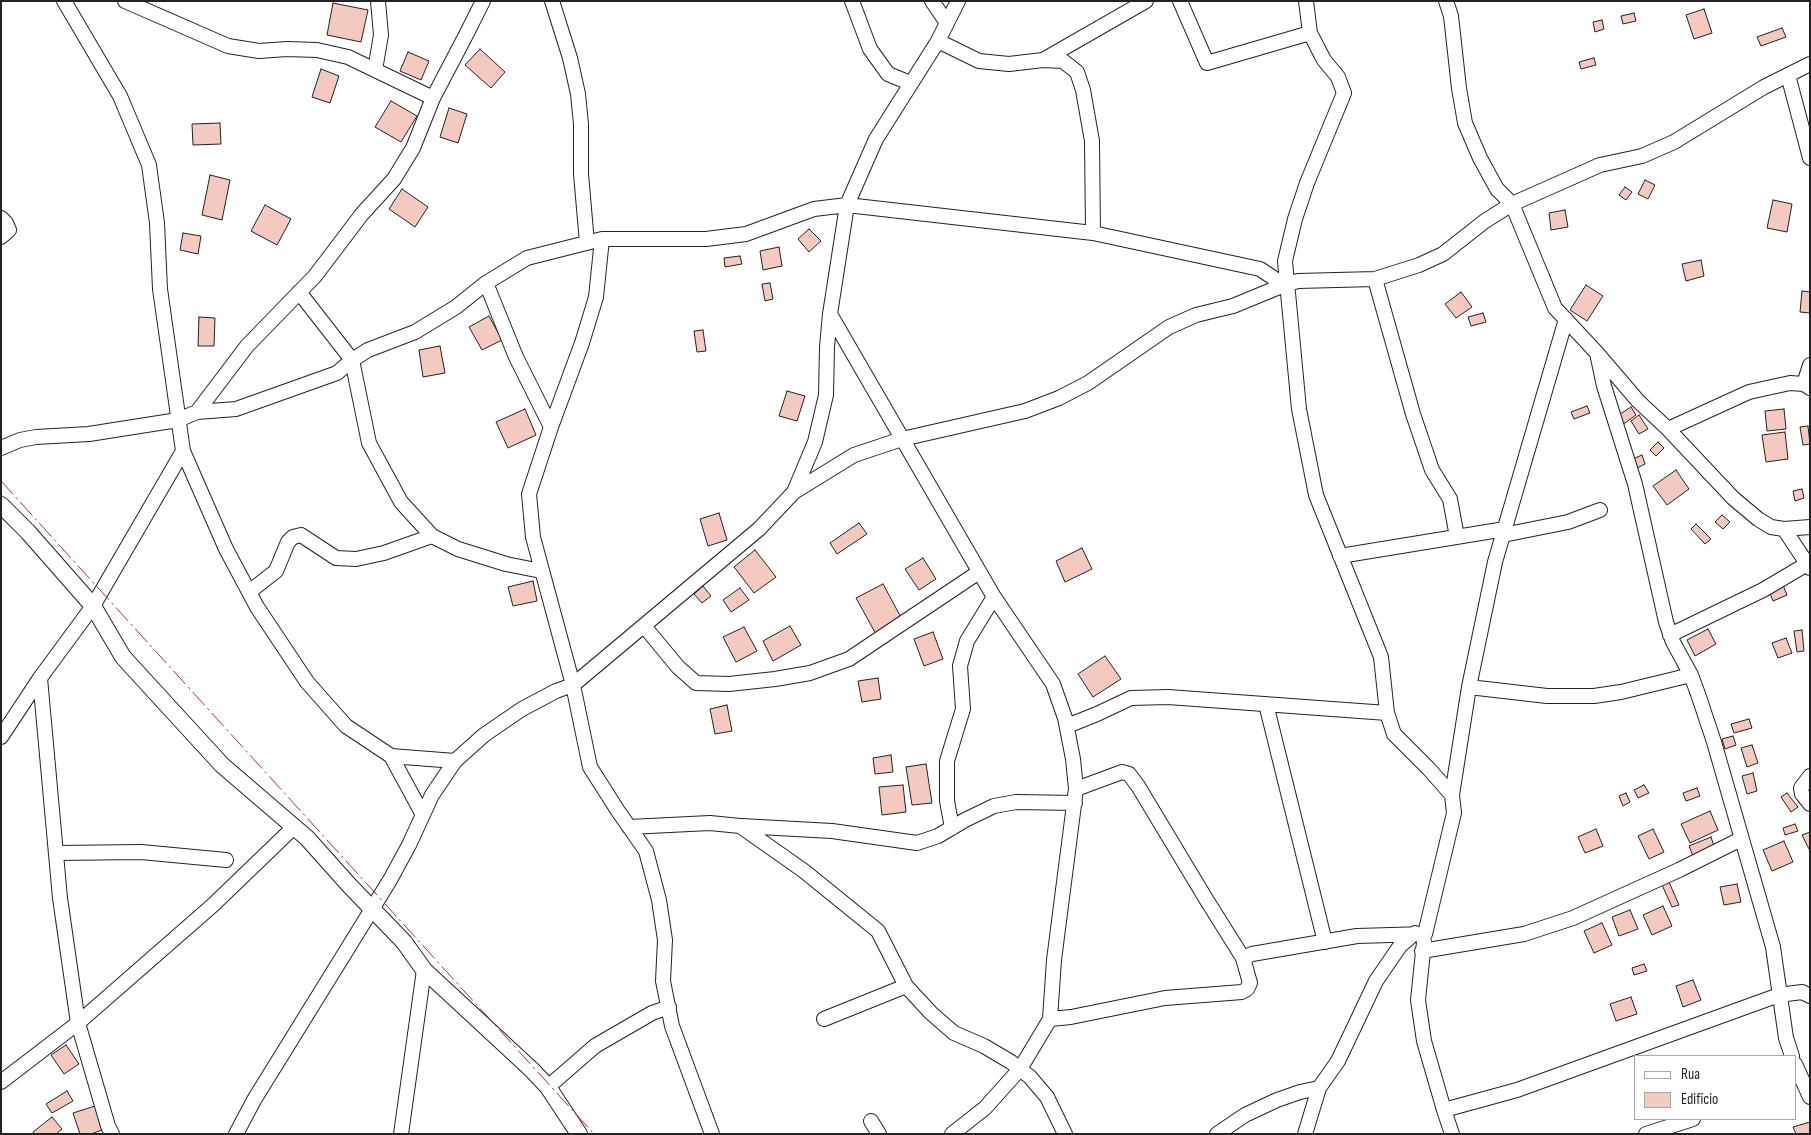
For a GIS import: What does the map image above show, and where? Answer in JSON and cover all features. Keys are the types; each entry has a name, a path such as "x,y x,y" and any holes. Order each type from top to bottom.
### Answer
{"street":[{"path":"64,1 120,96 149,165 157,223 160,288 182,451 226,549 257,607 307,682 346,726 391,756 423,814"},
{"path":"125,1 228,46 258,51 287,49 317,50 348,57 433,98"},
{"path":"375,70 381,34 378,1"},
{"path":"196,412 247,346 315,276 362,214 394,179 414,148 433,98 483,1"},
{"path":"552,1 570,58 578,94 581,124 581,174 587,243"},
{"path":"852,1 870,49 888,74 910,83"},
{"path":"932,1 947,23"},
{"path":"794,492 815,442 826,395 830,314 847,205 876,139 938,41 958,1"},
{"path":"1043,60 1146,1"},
{"path":"1180,1 1207,63 1310,33"},
{"path":"1306,1 1310,33 1324,60 1338,77 1344,93 1307,183 1285,261 1285,284 1299,409 1316,495 1381,657 1387,713 1394,734 1430,769 1452,795"},
{"path":"1446,1 1451,16 1459,88 1466,123 1480,158 1497,189 1512,204 1555,308 1597,352 1638,401 1733,498 1758,519 1772,527 1784,529 1810,527"},
{"path":"938,41 979,62 1009,64 1043,60 1063,61 1077,72 1092,141 1093,233"},
{"path":"236,1134 254,1100 390,880 432,796 455,761 484,735 522,709 556,691 573,685 759,529 794,492 854,455 902,439 1025,411 1059,398 1096,378 1169,327 1196,315 1233,306 1285,284 1298,281 1375,278 1419,265 1443,254 1485,220 1512,204 1600,165 1642,156 1674,142 1764,87 1810,64"},
{"path":"1788,75 1810,158"},
{"path":"1,448 20,440 36,437 89,434 178,420 196,412 236,409 337,373 352,360 368,350 415,332 456,307 486,283 527,258 602,239 706,238 746,234 814,209 847,205 1093,233 1260,269 1285,284"},
{"path":"1,218 9,230 1,237"},
{"path":"602,239 596,297 582,343 529,494 533,537 573,685 590,767 646,851 659,900 665,940 663,981 672,1026 712,1134"},
{"path":"1375,278 1413,414 1432,470 1450,499 1457,537"},
{"path":"486,283 516,357 551,427"},
{"path":"299,292 352,360 369,442 384,474 401,502 432,536 458,549 506,564 541,571"},
{"path":"830,314 994,597 1053,684 1067,726 1073,759 1076,796 1054,960 1050,1019 1020,1070 984,1108 952,1134"},
{"path":"1452,1134 1424,1041 1418,1000 1422,951 1420,934 1454,813 1452,795 1469,688 1495,562 1566,319"},
{"path":"1597,352 1604,386 1638,492 1670,635 1690,675 1714,742 1773,947 1786,1038 1792,1055"},
{"path":"1668,430 1749,392 1780,385 1807,386 1810,365"},
{"path":"1,737 40,678 93,606 182,451"},
{"path":"1,505 28,532 93,606 122,657 222,765 307,838 404,942 424,970 498,1037 548,1087 579,1134"},
{"path":"1340,556 1457,537 1568,522 1600,510"},
{"path":"1670,635 1808,566 1784,529"},
{"path":"249,592 276,572 288,542 293,537 301,535 336,558 356,559 384,553 432,536"},
{"path":"644,626 678,667 696,682 729,684 775,679 810,673 850,659 980,572"},
{"path":"952,828 947,801 946,761 963,709 960,666 967,641 994,597"},
{"path":"1469,688 1547,696 1594,696 1621,692 1690,675"},
{"path":"40,678 60,898 78,1023 112,1134"},
{"path":"1067,726 1130,698 1168,696 1387,713"},
{"path":"1266,704 1325,942"},
{"path":"391,756 455,761"},
{"path":"629,827 710,823 832,831 917,843 938,836 994,806 1076,796 1122,772 1129,774 1243,958 1250,983 1247,989 1242,992 1165,998 1070,1017 1050,1019"},
{"path":"1810,776 1801,788 1802,794 1810,804"},
{"path":"740,826 804,870 878,931 906,986 931,1013 954,1032 984,1046 1030,1077 1047,1097 1065,1134"},
{"path":"1,1082 78,1023 213,905 294,827"},
{"path":"1422,951 1524,934 1565,921 1679,870 1741,839"},
{"path":"56,853 141,852 226,860"},
{"path":"1243,958 1258,952 1357,936 1420,934"},
{"path":"1305,1134 1318,1088 1338,1060 1376,981 1400,946 1420,934"},
{"path":"401,1134 424,970"},
{"path":"824,1019 906,986"},
{"path":"1444,1110 1517,1090 1779,995 1802,992 1810,996"},
{"path":"548,1087 595,1046 652,1013 668,1007"},
{"path":"1796,1073 1810,1097"},
{"path":"1217,1134 1245,1115 1277,1100 1318,1088"},
{"path":"1646,1134 1690,1120"},
{"path":"871,1121 879,1134"}],"building":[{"path":"333,3 368,10 361,42 327,35"},
{"path":"1704,9 1712,33 1694,39 1686,15"},
{"path":"1634,13 1636,21 1623,24 1621,16"},
{"path":"1602,20 1604,29 1595,32 1593,22"},
{"path":"1782,28 1786,37 1761,46 1757,37"},
{"path":"480,49 505,72 491,88 465,65"},
{"path":"408,52 429,61 421,80 400,71"},
{"path":"1594,58 1596,65 1581,69 1579,62"},
{"path":"321,69 339,76 330,103 312,97"},
{"path":"391,101 417,116 401,142 375,127"},
{"path":"449,108 467,114 458,143 440,137"},
{"path":"220,123 221,144 193,145 192,124"},
{"path":"210,175 230,180 222,220 202,215"},
{"path":"1645,180 1655,185 1648,199 1638,194"},
{"path":"1625,187 1632,192 1626,200 1619,195"},
{"path":"402,189 428,207 415,227 389,209"},
{"path":"1773,200 1792,204 1787,232 1767,228"},
{"path":"265,205 291,219 277,245 251,231"},
{"path":"1565,210 1568,227 1551,230 1549,213"},
{"path":"809,229 821,241 809,252 798,239"},
{"path":"183,233 201,236 198,254 180,250"},
{"path":"779,247 782,266 763,270 760,251"},
{"path":"740,256 742,264 725,267 724,258"},
{"path":"1701,260 1704,276 1686,281 1682,264"},
{"path":"770,283 773,299 765,301 762,284"},
{"path":"1586,285 1603,296 1587,321 1570,310"},
{"path":"1802,291 1810,292 1810,313 1800,312"},
{"path":"1461,292 1472,307 1456,318 1445,304"},
{"path":"1483,313 1486,322 1471,326 1468,317"},
{"path":"489,316 502,340 482,350 469,327"},
{"path":"199,317 215,318 214,346 198,346"},
{"path":"703,330 706,351 697,352 694,331"},
{"path":"440,346 445,373 423,377 419,350"},
{"path":"787,391 805,396 797,421 779,416"},
{"path":"1587,406 1590,413 1574,419 1571,412"},
{"path":"1631,407 1636,415 1622,425 1617,416"},
{"path":"525,409 536,435 508,448 496,422"},
{"path":"1784,409 1786,429 1767,431 1765,411"},
{"path":"1639,415 1648,429 1639,434 1631,421"},
{"path":"1808,426 1810,444 1803,445 1800,427"},
{"path":"1785,432 1788,459 1766,462 1762,435"},
{"path":"1658,442 1664,448 1656,456 1650,450"},
{"path":"1642,455 1645,464 1637,468 1633,459"},
{"path":"1676,470 1689,489 1667,505 1653,486"},
{"path":"1802,489 1804,498 1795,501 1793,491"},
{"path":"719,513 727,540 708,546 700,519"},
{"path":"1722,515 1730,522 1723,529 1715,522"},
{"path":"859,523 867,534 837,554 830,543"},
{"path":"1696,524 1711,539 1705,544 1691,529"},
{"path":"1082,548 1092,569 1065,582 1056,561"},
{"path":"755,550 776,577 754,593 734,567"},
{"path":"923,558 936,579 919,590 905,569"},
{"path":"533,581 537,601 513,606 508,587"},
{"path":"883,584 903,621 877,636 856,598"},
{"path":"1783,585 1787,595 1773,601 1769,591"},
{"path":"703,586 711,596 702,603 694,594"},
{"path":"740,588 749,600 731,612 723,600"},
{"path":"790,626 801,645 773,661 763,641"},
{"path":"744,627 757,651 736,662 723,637"},
{"path":"1708,629 1716,644 1695,656 1687,640"},
{"path":"1802,630 1804,651 1797,652 1794,631"},
{"path":"933,632 943,659 924,666 914,639"},
{"path":"1786,638 1792,653 1778,658 1772,643"},
{"path":"1105,656 1121,679 1093,697 1078,674"},
{"path":"878,678 881,699 862,702 858,681"},
{"path":"727,705 732,731 715,734 710,709"},
{"path":"1749,719 1752,728 1734,733 1731,724"},
{"path":"1733,736 1736,745 1725,749 1722,739"},
{"path":"1752,745 1758,763 1747,767 1741,748"},
{"path":"891,755 893,772 875,774 873,758"},
{"path":"926,764 932,803 912,805 906,767"},
{"path":"1753,773 1757,791 1747,794 1742,776"},
{"path":"903,785 906,812 882,815 879,787"},
{"path":"1644,785 1649,793 1638,798 1634,790"},
{"path":"1697,788 1700,796 1686,801 1683,793"},
{"path":"1626,793 1630,802 1623,806 1619,796"},
{"path":"1787,793 1798,807 1791,812 1781,797"},
{"path":"1710,811 1718,830 1690,843 1681,824"},
{"path":"1795,824 1798,831 1785,835 1783,828"},
{"path":"1596,829 1603,846 1585,853 1578,837"},
{"path":"1653,829 1664,852 1649,859 1638,836"},
{"path":"1810,832 1810,851 1802,835"},
{"path":"1711,837 1714,846 1693,856 1689,846"},
{"path":"1784,841 1793,862 1772,871 1763,850"},
{"path":"1669,882 1679,905 1672,907 1662,885"},
{"path":"1737,884 1741,902 1724,905 1720,887"},
{"path":"1663,906 1672,926 1652,935 1643,915"},
{"path":"1630,910 1638,929 1619,936 1612,917"},
{"path":"1602,923 1612,945 1594,953 1584,931"},
{"path":"1644,964 1647,971 1634,975 1632,968"},
{"path":"1693,980 1701,1000 1683,1007 1676,986"},
{"path":"1631,997 1637,1014 1616,1021 1610,1004"},
{"path":"66,1045 79,1064 64,1074 51,1055"},
{"path":"67,1091 73,1101 52,1113 46,1104"},
{"path":"95,1106 102,1130 91,1134 80,1134 73,1113"},
{"path":"52,1117 62,1129 56,1134 34,1134 33,1132"},
{"path":"1810,1122 1810,1134 1796,1134 1793,1127"}],"power":[{"path":"1,481 594,1134"}]}
